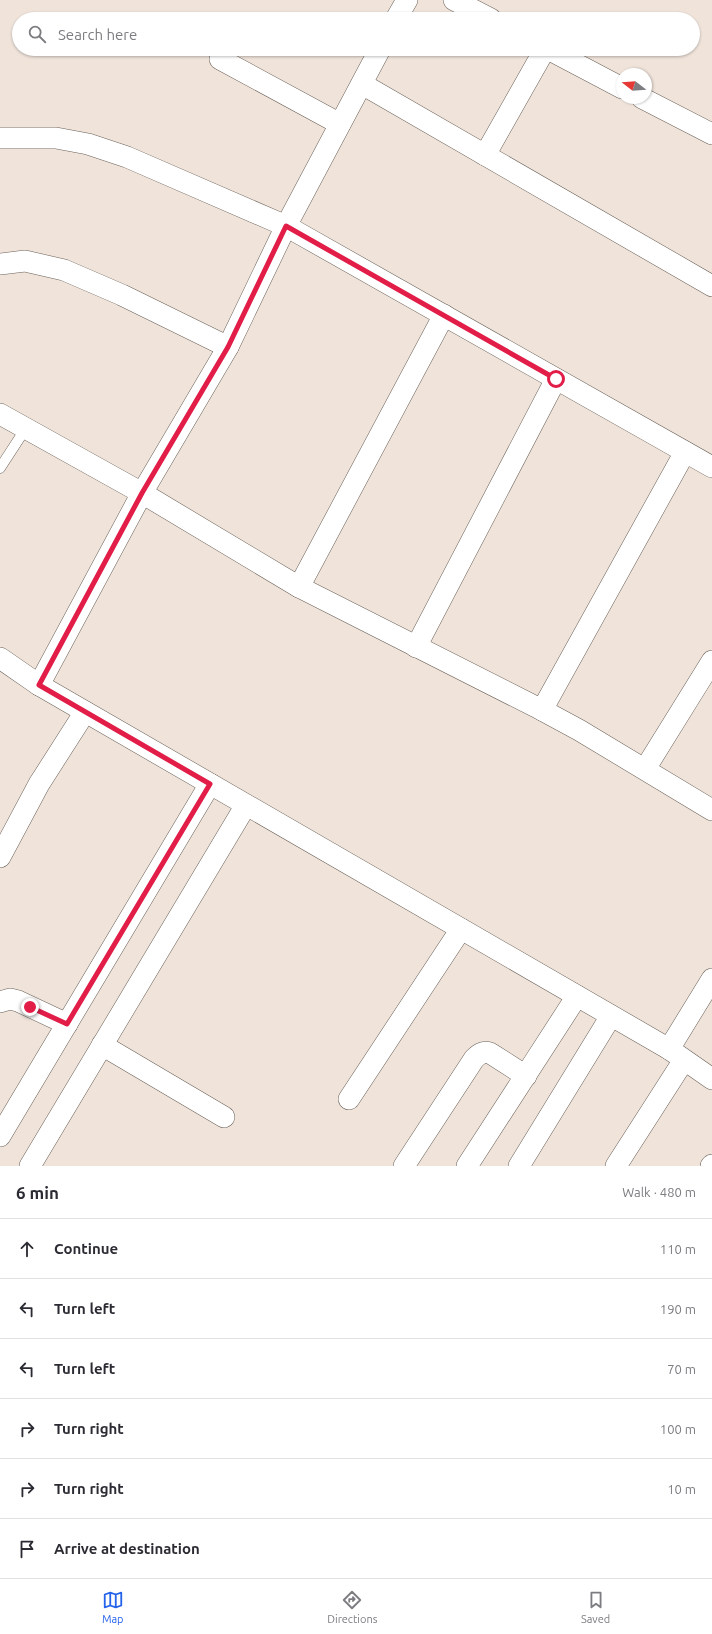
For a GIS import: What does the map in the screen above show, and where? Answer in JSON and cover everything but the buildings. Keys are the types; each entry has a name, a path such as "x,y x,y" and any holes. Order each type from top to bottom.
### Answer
{"street":[{"path":"400,12 407,0"},
{"path":"454,0 477,12"},
{"path":"39,685 142,493 228,347 286,226 376,56"},
{"path":"485,155 541,56"},
{"path":"561,56 616,85"},
{"path":"220,59 340,124"},
{"path":"362,84 712,286"},
{"path":"652,103 712,134"},
{"path":"0,138 56,138 88,144 127,157 286,226 712,467"},
{"path":"0,264 25,261 64,270 122,295 228,347"},
{"path":"299,587 444,315"},
{"path":"416,647 556,379"},
{"path":"0,414 142,493 299,587 542,710 712,810"},
{"path":"542,710 685,452"},
{"path":"644,769 712,661"},
{"path":"3,667 39,685 677,1054 712,1079"},
{"path":"0,857 39,784 85,712"},
{"path":"0,1136 210,784"},
{"path":"30,1166 246,805"},
{"path":"349,1099 461,929"},
{"path":"616,1166 677,1054 712,979"},
{"path":"467,1166 577,996"},
{"path":"0,1002 10,999 18,1001 67,1024"},
{"path":"519,1166 611,1016"},
{"path":"102,1045 224,1117"},
{"path":"404,1166 478,1055 486,1052 490,1053 526,1076"}],"lane":[{"path":"0,468 26,428"}],"route":[{"path":"30,1007 67,1024 210,784 39,685 142,493 228,347 286,226 556,379"}]}
